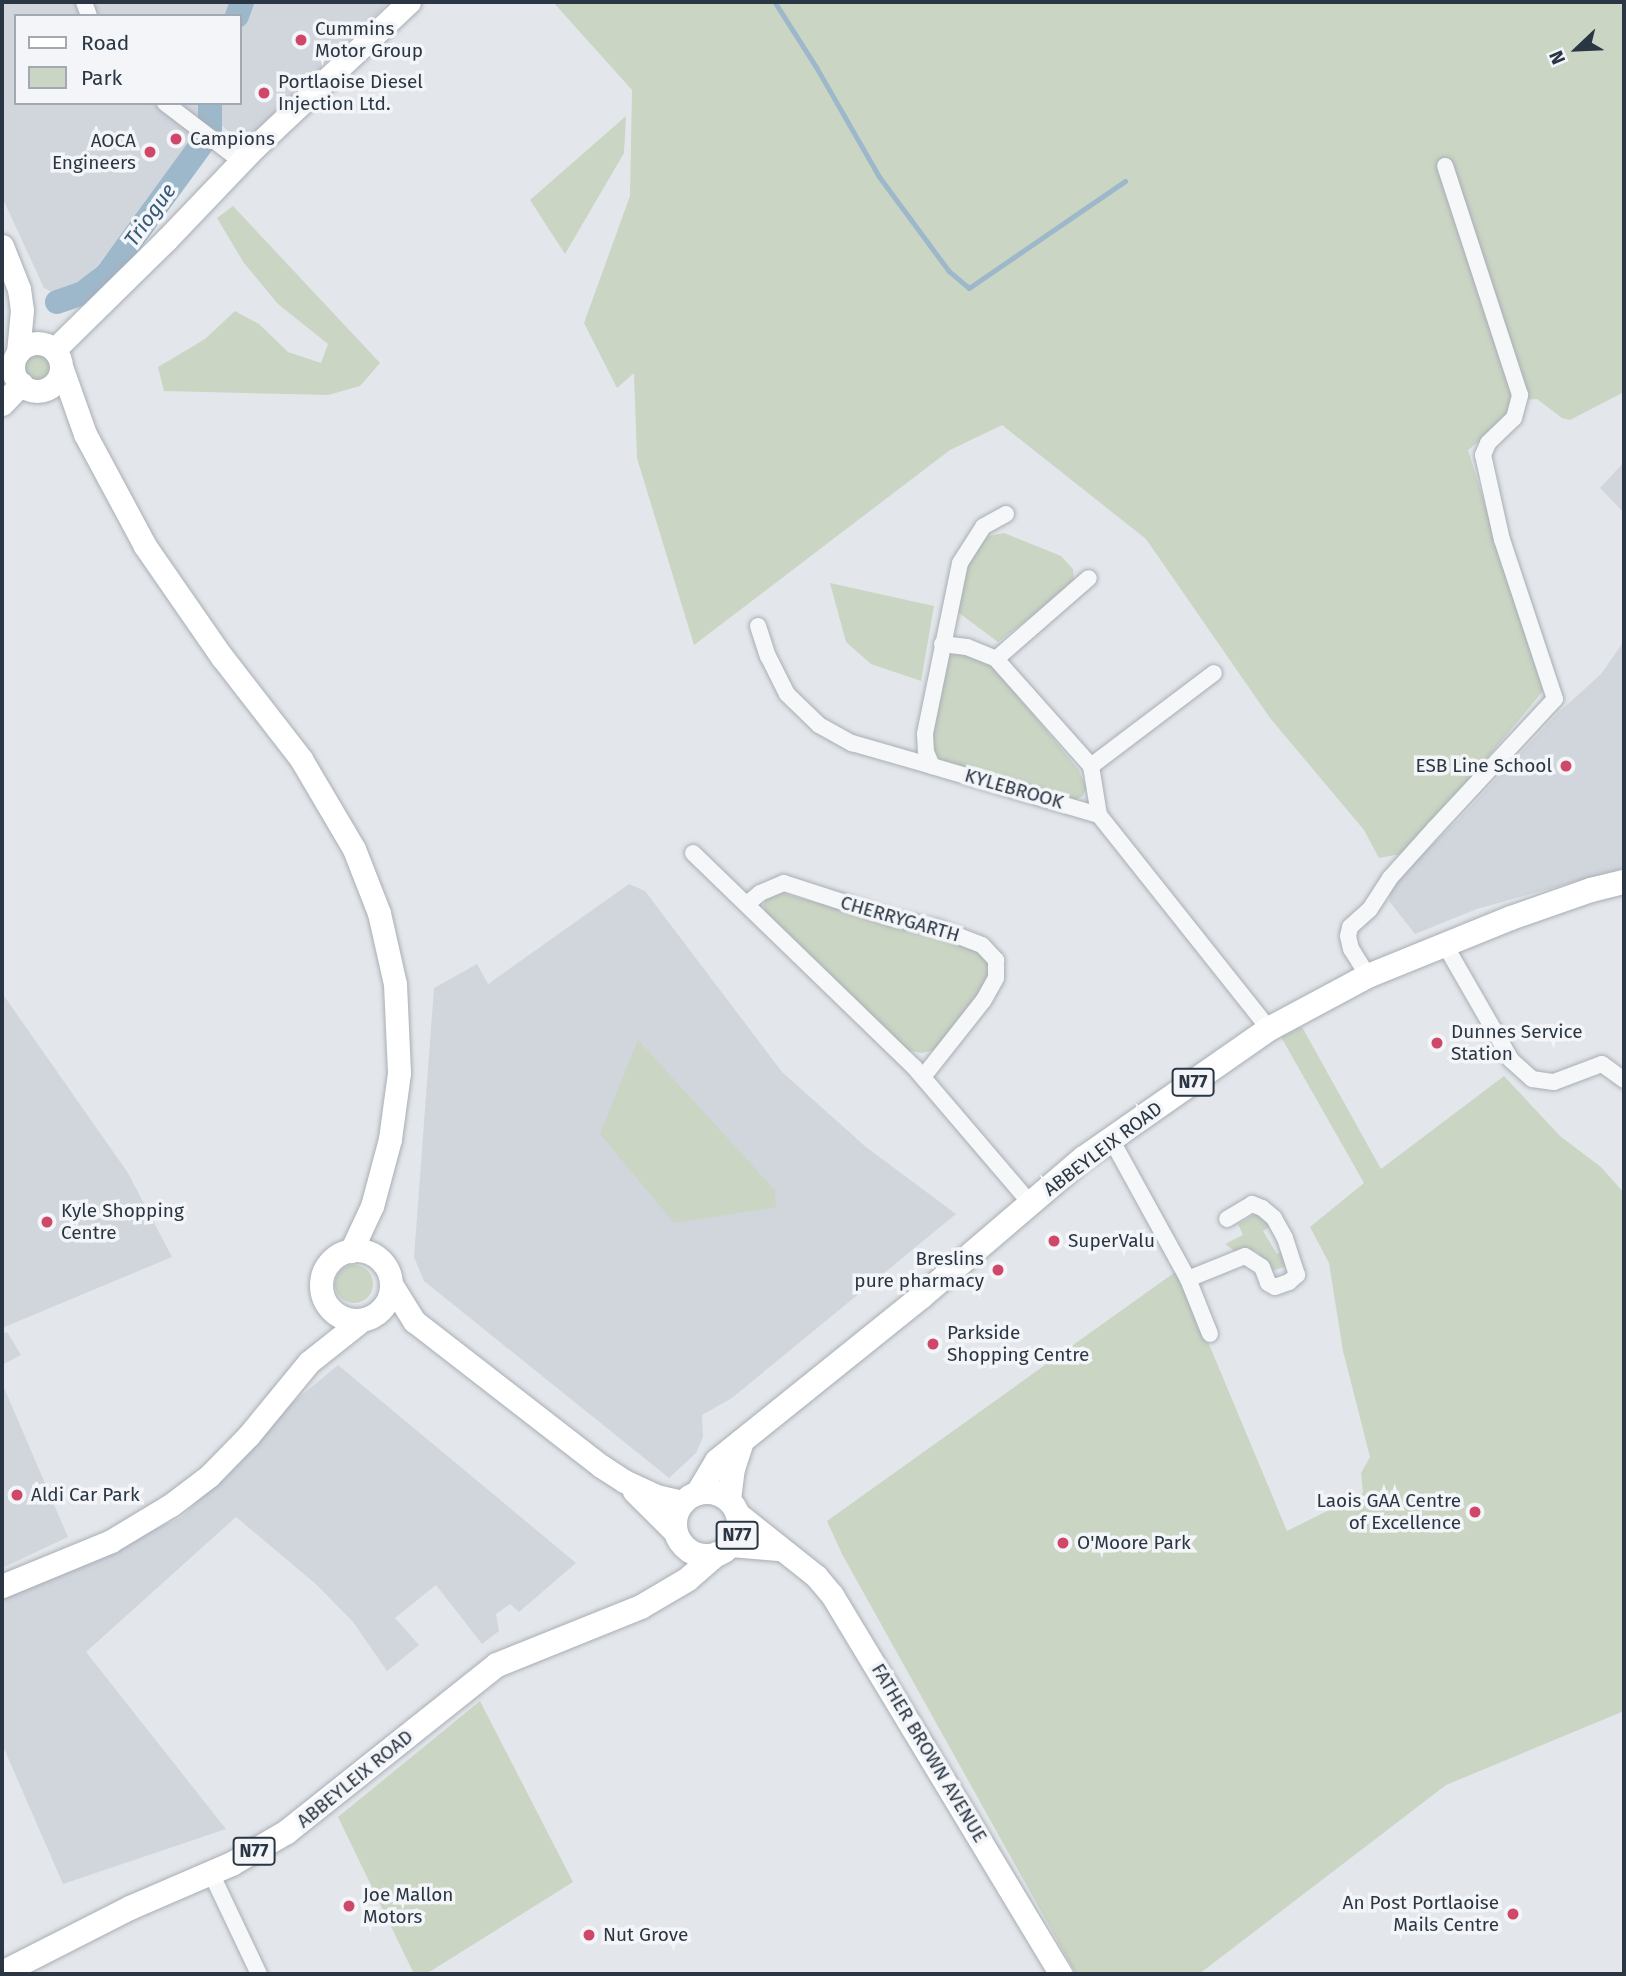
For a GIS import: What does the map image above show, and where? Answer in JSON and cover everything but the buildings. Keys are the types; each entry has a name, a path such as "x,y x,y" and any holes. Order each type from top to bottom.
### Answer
{"main road":[{"path":"52,354 241,161 409,2"},
{"path":"2,246 20,299 52,354 85,434 145,546 222,657 303,762 354,849 369,887 388,945 395,984 400,1045 394,1118 372,1206 351,1251"},
{"path":"20,299 19,352 14,369 21,384 30,390 46,389 56,382 52,354"},
{"path":"19,352 27,345 52,354"},
{"path":"2,404 21,384"},
{"path":"46,389 85,434"},
{"name":"ABBEYLEIX ROAD","path":"690,1497 717,1461 1111,1139 1269,1029 1368,976 1568,898 1624,883"},
{"path":"372,1206 381,1261 391,1284 414,1321 624,1481 678,1537"},
{"path":"381,1261 367,1252 351,1251 335,1257 325,1270 323,1295 331,1309 345,1318 370,1316 414,1321"},
{"path":"2,1586 140,1525 209,1476 249,1435 309,1362 388,1300 391,1284"},
{"path":"309,1362 331,1309"},
{"name":"N77","path":"678,1537 700,1555 724,1550 739,1531 733,1507 733,1468 743,1441"},
{"path":"624,1481 656,1496 690,1497"},
{"name":"N77","path":"662,1593 676,1569 676,1517 690,1497 714,1492 733,1507"},
{"name":"FATHER BROWN AVENUE","path":"733,1507 778,1549 816,1576 850,1622 1061,1974"},
{"path":"724,1550 778,1549"},
{"name":"ABBEYLEIX ROAD","path":"4,1972 130,1908 211,1873 303,1821 497,1665 615,1619 687,1580 724,1550"}],"street":[{"path":"168,105 241,161"},
{"path":"1368,976 1351,949 1348,936 1350,927 1370,909 1390,878 1555,699 1502,540 1483,455 1488,443 1514,418 1520,395 1445,166"},
{"path":"932,766 926,752 925,734 960,563 983,527 1006,514"},
{"path":"996,659 1090,578"},
{"name":"KYLEBROOK","path":"758,625 768,656 787,694 819,725 852,743 1100,815"},
{"path":"942,644 967,647 996,659 1091,766 1100,815 1269,1029"},
{"path":"1091,766 1214,673"},
{"path":"693,853 923,1077 1031,1204"},
{"name":"CHERRYGARTH","path":"747,904 760,893 784,883 892,918 937,928 982,945 996,960 996,978 984,1001 923,1077"},
{"path":"1445,945 1511,1060 1532,1079 1554,1082 1602,1064 1624,1080"},
{"path":"1111,1139 1188,1279 1210,1334"},
{"path":"1188,1279 1245,1256 1262,1267 1268,1283 1275,1287 1289,1282 1297,1275 1285,1238 1274,1218 1262,1208 1252,1205 1227,1219"},
{"path":"211,1873 259,1974"}],"shaded area":[{"path":"2,2 389,2 242,144 218,122 214,129 202,132 97,266 74,287 56,294 44,288 2,197"},
{"path":"1624,462 1624,513 1600,488"},
{"name":"ESB Line School","path":"1624,641 1624,868 1477,909 1415,934 1389,901 1391,885 1460,818 1557,714 1601,674"},
{"path":"629,884 645,891 782,1072 866,1147 956,1214 732,1398 702,1415 703,1437 696,1453 669,1478 424,1281 414,1257 434,988 477,964 488,984"},
{"name":"Kyle Shopping Centre","path":"2,993 128,1173 172,1257 2,1328"},
{"path":"7,1332 21,1355 2,1365 2,1334"},
{"path":"338,1365 576,1563 519,1612 510,1604 496,1614 499,1631 482,1644 436,1585 395,1618 419,1645 387,1671 353,1622 317,1585 236,1517 86,1652 226,1829 63,1884 2,1744 2,1599 182,1517 291,1404"},
{"path":"2,1383 68,1537 2,1568"}],"green space":[{"path":"553,2 1624,2 1624,392 1570,420 1562,418 1537,399 1513,401 1501,424 1468,450 1543,691 1462,788 1401,854 1379,858 1364,830 1270,718 1146,539 1002,425 950,450 694,645 637,458 634,373 617,388 584,323 630,196 632,90"},
{"path":"626,116 624,153 565,254 530,200"},
{"path":"233,206 380,363 360,386 328,395 164,391 158,367 205,339 235,311 259,324 288,352 321,363 328,344 278,304 244,263 217,218"},
{"path":"36,351 47,355 51,366 47,377 36,381 25,377 21,366 25,355"},
{"path":"1004,533 1061,556 1073,569 1074,580 1064,592 998,642 955,610 964,566 988,536"},
{"path":"830,583 934,606 921,681 871,664 846,642"},
{"path":"959,654 986,661 999,673 1078,769 1087,788 1082,797 1075,800 941,761 933,750 934,712 945,655"},
{"path":"782,893 976,948 990,966 989,979 935,1050 922,1053 907,1050 767,915 763,906 766,900"},
{"name":"Laois GAA Centre of Excellence","path":"1302,1027 1381,1169 1504,1076 1560,1136 1601,1167 1624,1193 1624,1711 1446,1785 1199,1974 1076,1974 842,1554 827,1521 1178,1270 1287,1531 1363,1493 1361,1473 1370,1457 1343,1351 1329,1263 1310,1227 1364,1183 1281,1037"},
{"path":"638,1040 775,1190 776,1207 674,1223 600,1134"},
{"path":"1259,1212 1271,1226 1263,1231 1277,1254 1286,1249 1289,1265 1270,1272 1258,1252 1248,1249 1236,1252 1225,1244 1243,1235 1238,1224"},
{"path":"354,1265 367,1271 373,1284 367,1297 354,1303 341,1297 335,1284 341,1271"},
{"path":"480,1701 573,1882 426,1974 414,1974 338,1817"}],"waterway":[{"name":"Triogue","path":"238,14 242,2"},
{"path":"775,2 817,68 879,176 949,271 969,288 1125,181"},
{"name":"Triogue","path":"57,302 83,293 107,274 210,133 210,105"}],"place":[{"name":"Cummins Motor Group","path":"301,40"},
{"name":"Portlaoise Diesel Injection Ltd.","path":"264,93"},
{"name":"Campions","path":"176,139"},
{"name":"AOCA Engineers","path":"150,152"},
{"name":"ESB Line School","path":"1566,766"},
{"name":"Dunnes Service Station","path":"1437,1043"},
{"name":"Kyle Shopping Centre","path":"47,1222"},
{"name":"SuperValu","path":"1054,1241"},
{"name":"Breslins pure pharmacy","path":"998,1270"},
{"name":"Parkside Shopping Centre","path":"933,1344"},
{"name":"Aldi Car Park","path":"17,1495"},
{"name":"Laois GAA Centre of Excellence","path":"1475,1512"},
{"name":"O'Moore Park","path":"1063,1543"},
{"name":"Joe Mallon Motors","path":"349,1906"},
{"name":"An Post Portlaoise Mails Centre","path":"1513,1914"},
{"name":"Nut Grove","path":"589,1935"}]}
